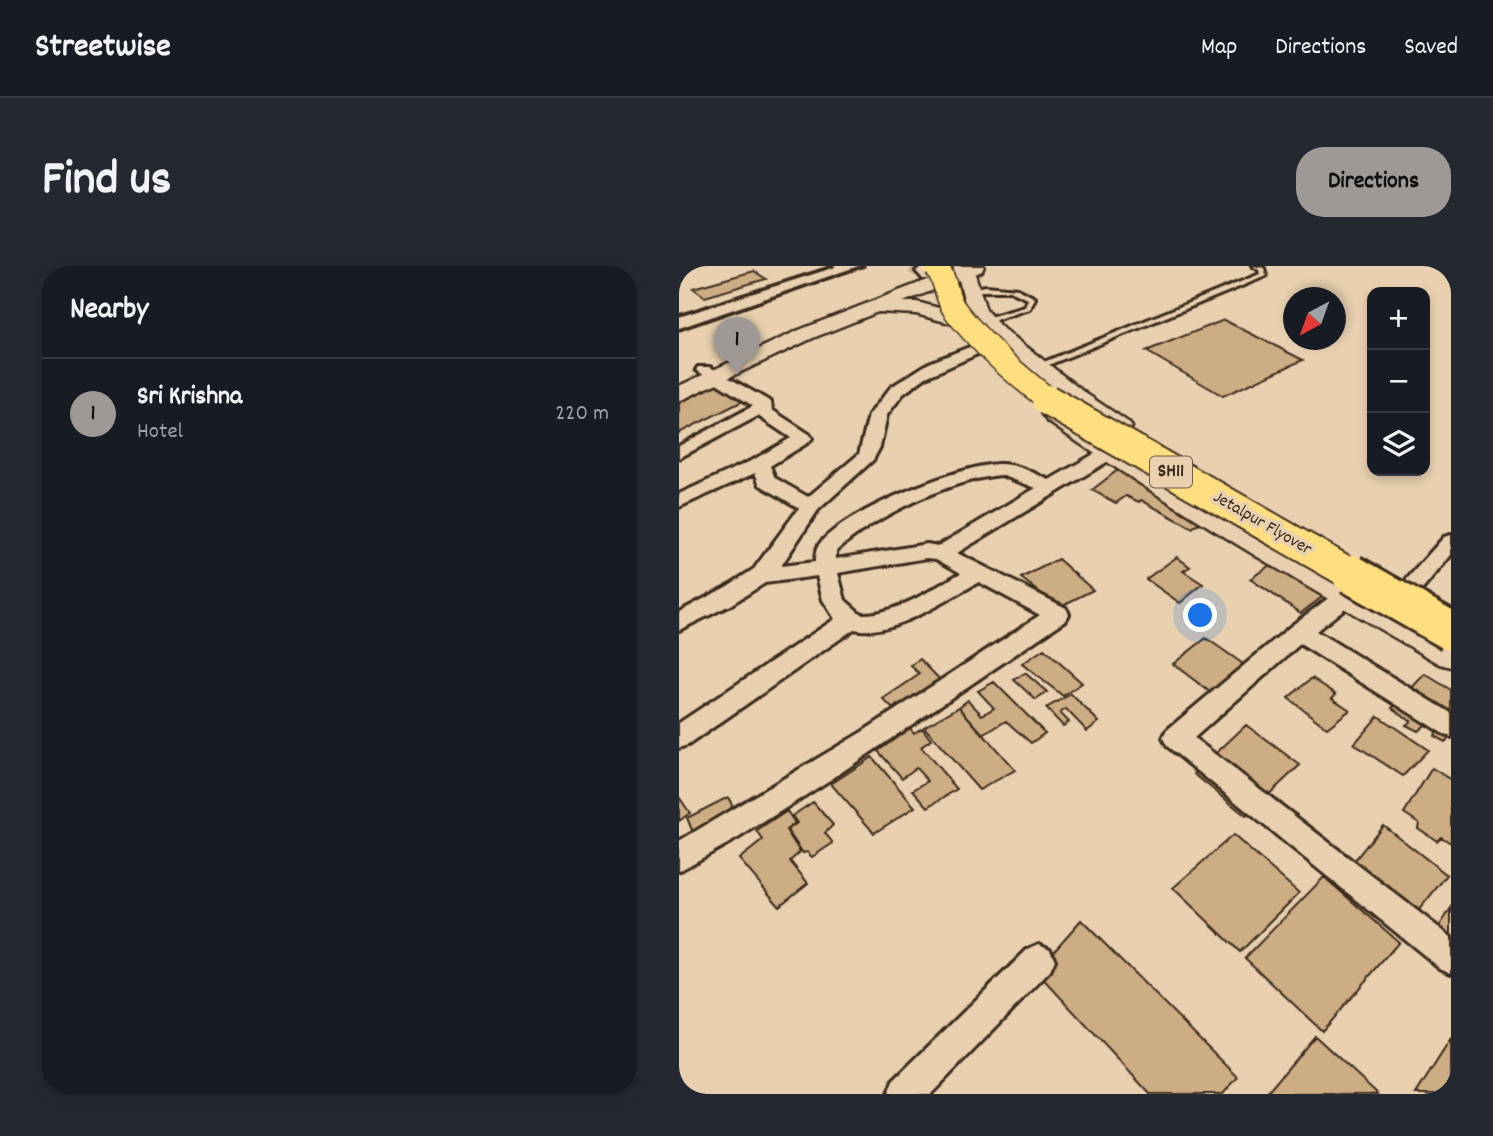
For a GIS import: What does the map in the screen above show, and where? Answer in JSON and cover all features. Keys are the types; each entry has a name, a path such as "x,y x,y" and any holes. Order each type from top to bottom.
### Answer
{"main road":[{"name":"Jetalpur Flyover","path":"930,274 943,274 951,307 1029,385 1058,408 1451,631"}],"street":[{"path":"679,394 710,373 833,312 930,274 966,272 972,303 985,321 1017,352 1095,413 1451,614"},
{"path":"679,383 710,373 864,309 930,274"},
{"path":"930,274 941,304 977,349 1017,387 1080,435 1346,596 1451,655"},
{"path":"864,309 917,308 953,318"},
{"path":"679,622 760,576 776,558 810,506 870,453 871,434 877,416 901,384 977,349"},
{"path":"710,373 765,406"},
{"path":"679,453 765,406"},
{"path":"679,501 760,464 803,438 763,412 765,406"},
{"path":"941,553 1109,453"},
{"path":"760,464 767,481 810,506"},
{"path":"980,572 886,618 862,624 842,615 831,596 825,552 829,545 913,496 954,478 1000,469 1016,472 1050,488"},
{"path":"1409,592 1451,542"},
{"path":"679,857 750,817 920,709 1058,614 941,553 927,551 760,576"},
{"path":"1346,596 1299,632 1176,738 1451,957"},
{"path":"679,737 852,619"},
{"path":"1299,632 1451,726"},
{"path":"906,1094 1039,960"}],"lane":[{"path":"1038,366 1264,275 1262,269 1257,266"},
{"path":"966,272 1032,298 1028,308 985,321"}],"building":[{"path":"754,271 766,279 705,297 693,288"},
{"path":"1224,320 1303,360 1223,396 1146,351"},
{"path":"718,384 747,399 679,433 679,403"},
{"path":"1119,469 1208,517 1192,528 1141,500 1139,502 1126,496 1116,503 1092,490"},
{"path":"1177,557 1190,567 1183,571 1203,584 1180,603 1146,579"},
{"path":"1058,559 1093,590 1059,607 1021,578"},
{"path":"1279,559 1330,591 1301,613 1250,579"},
{"path":"1206,638 1246,666 1210,692 1173,664"},
{"path":"1044,649 1082,683 1063,696 1022,664"},
{"path":"920,659 948,688 905,715 897,705 893,709 883,699 920,674 911,666"},
{"path":"1025,673 1047,692 1036,700 1014,680"},
{"path":"1425,674 1451,690 1451,736 1445,742 1434,736 1439,728 1429,722 1418,731 1406,725 1411,721 1392,708"},
{"path":"1312,678 1336,694 1332,698 1350,710 1327,728 1288,698"},
{"path":"994,682 1045,733 1031,743 1006,721 983,735 959,707 968,700 982,715 994,708 978,691"},
{"path":"1071,694 1099,722 1087,731 1066,709 1060,713 1069,722 1063,726 1046,708"},
{"path":"959,707 1015,770 979,790 924,727"},
{"path":"1378,716 1428,750 1403,776 1354,744"},
{"path":"1246,725 1300,765 1246,816 1194,774"},
{"path":"910,728 914,733 922,728 931,740 921,747 957,789 928,807 913,790 928,781 916,768 902,778 878,751"},
{"path":"872,757 915,807 874,833 831,784"},
{"path":"1432,768 1451,780 1451,843 1441,837 1437,841 1418,828 1419,823 1404,813"},
{"path":"679,797 690,813 679,821"},
{"path":"728,797 739,819 697,842 687,818"},
{"path":"813,802 833,825 825,833 833,843 812,857 807,852 803,853 787,830 797,823 792,816"},
{"path":"787,811 795,823 786,830 800,852 790,861 808,883 779,906 739,859 763,840 757,831"},
{"path":"1383,825 1447,875 1402,931 1338,881"},
{"path":"1233,835 1299,893 1240,952 1173,888"},
{"path":"1324,877 1399,942 1322,1031 1245,958"},
{"path":"1451,908 1451,949 1434,935"},
{"path":"1081,920 1238,1077 1223,1094 1150,1094 1036,971"},
{"path":"1315,1036 1378,1094 1266,1094"},
{"path":"1451,1039 1451,1094 1416,1094"}],"tunnel":[{"path":"912,266 922,271"}],"railway":[{"path":"679,315 833,266"},
{"path":"679,330 864,266"}],"place":[{"name":"Sri Krishna","path":"737,375"}]}
